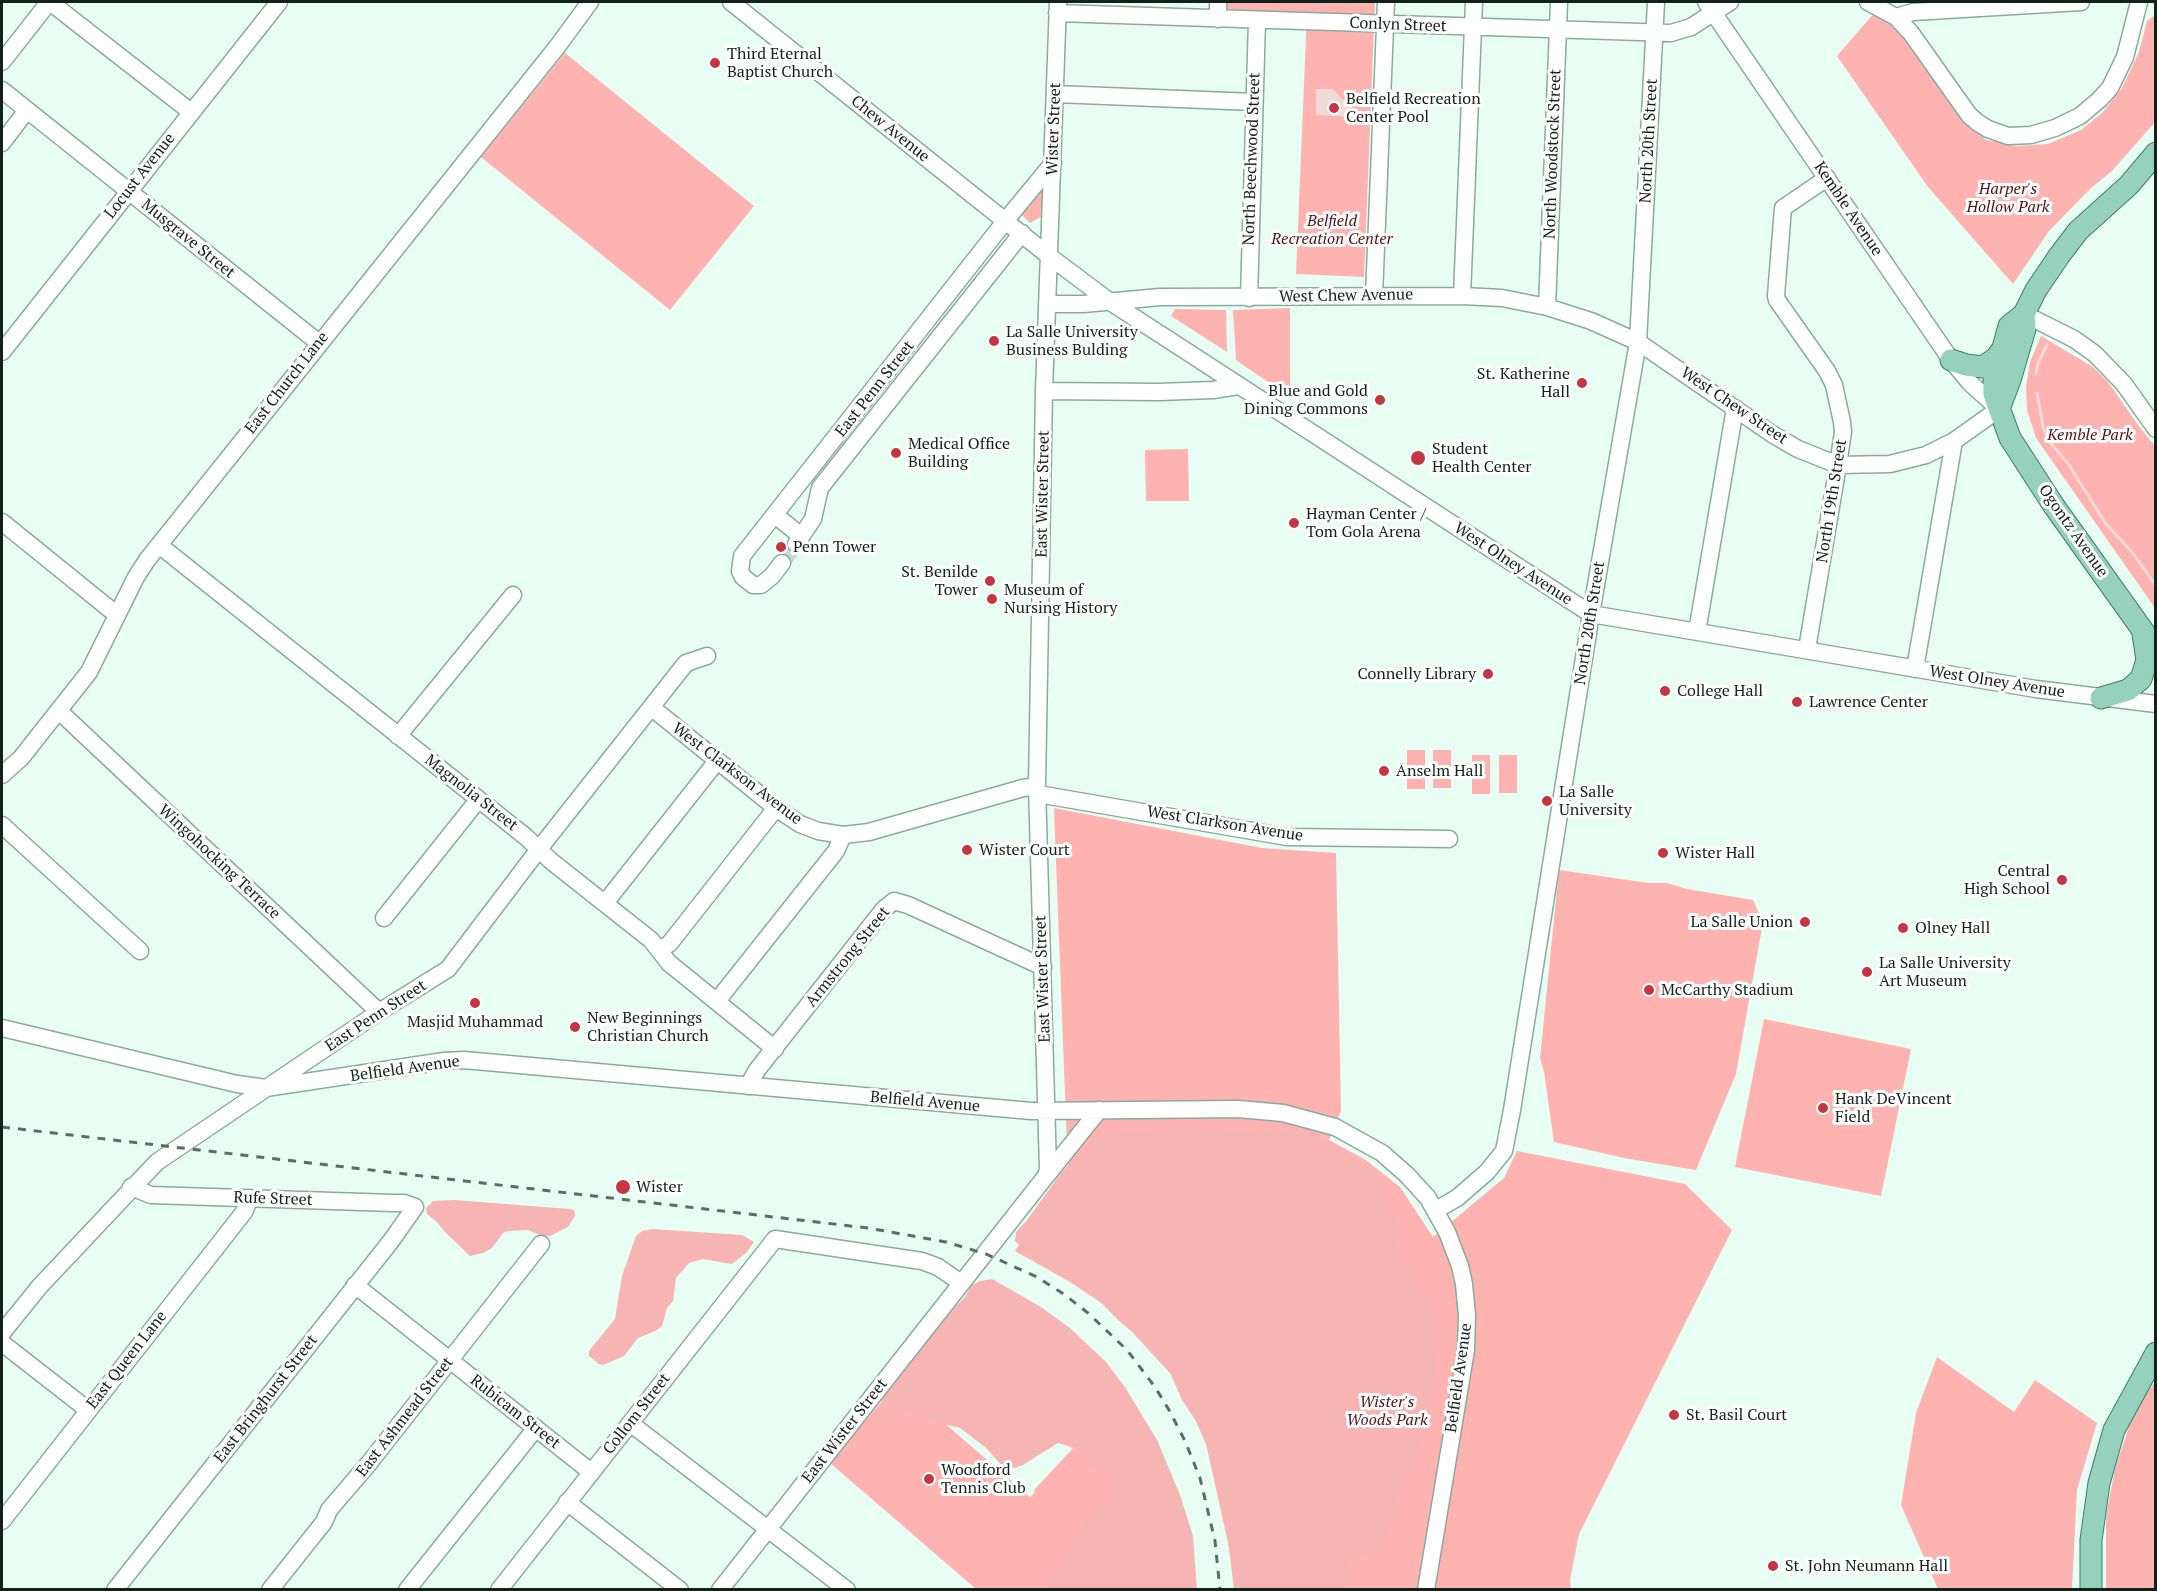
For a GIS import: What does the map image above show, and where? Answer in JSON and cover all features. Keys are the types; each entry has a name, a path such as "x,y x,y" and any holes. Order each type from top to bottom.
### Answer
{"main road":[{"name":"Ogontz Avenue","path":"2156,153 2118,196 2102,208 2072,240 2036,290 2024,314 2009,326 1994,380 1994,394 2010,438 2156,649"},
{"name":"Ogontz Avenue","path":"1999,410 2025,329 2024,314"},
{"path":"1951,360 1966,365 1983,366 1996,358 2001,351"},
{"path":"2101,698 2128,690 2141,679 2147,660 2142,630"},
{"path":"2091,1590 2091,1540 2099,1483 2114,1430 2156,1353"}],"street":[{"path":"2,62 50,2 191,112"},
{"name":"Locust Avenue","path":"2,352 279,2"},
{"name":"East Church Lane","path":"2,775 16,763 89,672 140,570 159,545 552,54 590,2"},
{"name":"Chew Avenue","path":"731,2 1049,256"},
{"path":"1218,2 1218,19"},
{"path":"1374,296 1386,2"},
{"path":"1462,296 1474,2"},
{"name":"North Woodstock Street","path":"1547,307 1560,2"},
{"name":"North 20th Street","path":"1436,1210 1458,1198 1487,1172 1504,1151 1512,1110 1591,614 1638,342 1656,2"},
{"name":"Conlyn Street","path":"1058,7 1257,21 1671,33 1691,27 1709,6 1730,2"},
{"path":"1868,2 1896,17 1917,41 1969,115 1988,129 2008,136 2031,135 2055,128 2080,116 2099,100 2110,88 2126,57 2139,2"},
{"path":"1896,17 1913,12 2081,2"},
{"name":"Kemble Avenue","path":"1709,6 1951,360 1970,383 1999,410"},
{"name":"Wister Street","path":"1049,256 1058,7"},
{"name":"North Beechwood Street","path":"1249,297 1257,21"},
{"name":"Musgrave Street","path":"2,90 319,343"},
{"path":"1056,94 1254,102"},
{"path":"2,142 27,110"},
{"name":"East Penn Street","path":"782,563 761,585 753,585 742,577 740,571 742,556 1053,163"},
{"name":"North 19th Street","path":"1807,649 1843,432 1834,385 1776,296 1782,208 1827,178"},
{"name":"East Penn Street","path":"775,515 798,540 813,519 820,488 1022,233"},
{"name":"West Olney Avenue","path":"1049,256 1108,301 1591,614 1915,669 2101,698 2156,704"},
{"name":"East Wister Street","path":"720,1590 1046,1176 1049,1163 1038,790 1044,391 1049,256"},
{"name":"West Chew Avenue","path":"1047,304 1083,304 1145,297 1462,296 1502,298 1547,307 1591,321 1638,342"},
{"path":"2024,314 2074,339 2094,354 2153,416"},
{"name":"West Chew Street","path":"1638,342 1772,434 1798,449 1838,465 1890,464 1926,455 1954,441 1999,410"},
{"path":"1044,391 1159,392 1214,390 1238,386"},
{"path":"1697,632 1735,408"},
{"path":"1915,669 1954,441"},
{"path":"2,522 117,615"},
{"name":"Magnolia Street","path":"159,545 606,903 651,940 669,963 775,1048"},
{"path":"398,736 513,595"},
{"name":"East Penn Street","path":"2,1333 31,1295 131,1187 174,1148 448,969 539,849 686,663 707,656"},
{"name":"West Clarkson Avenue","path":"651,707 776,808 800,824 811,829 843,835 869,832 1023,788 1287,837 1449,839"},
{"name":"Wingohocking Terrace","path":"58,711 379,1012"},
{"path":"606,903 717,761"},
{"path":"384,918 478,800"},
{"path":"660,950 670,943 776,808"},
{"path":"2,825 140,951"},
{"path":"717,1002 836,851 843,835"},
{"name":"Armstrong Street","path":"748,1086 758,1070 884,909 894,902 908,905 1043,967"},
{"name":"Belfield Avenue","path":"2,1028 266,1089 455,1060 1047,1112 1238,1109 1283,1113 1320,1122 1350,1134 1382,1153 1407,1175 1436,1210 1460,1266 1466,1300 1467,1333 1426,1590"},
{"path":"1046,1176 1100,1110"},
{"name":"Rufe Street","path":"131,1187 151,1195 404,1203 415,1207"},
{"name":"East Queen Lane","path":"2,1521 244,1212 250,1198"},
{"name":"East Bringhurst Street","path":"116,1590 415,1207"},
{"name":"Collom Street","path":"499,1590 775,1239 914,1259 938,1267 962,1283"},
{"name":"East Ashmead Street","path":"270,1590 324,1522 329,1510 370,1462 541,1244"},
{"name":"Rubicam Street","path":"355,1286 591,1472"},
{"path":"2,1343 88,1410"},
{"path":"630,1423 847,1590"},
{"path":"407,1590 536,1428"},
{"path":"567,1502 680,1590"}],"green space":[{"name":"Belfield Recreation Center","path":"1227,2 1375,2 1364,277 1296,274 1307,13 1226,9"},
{"name":"Harper's Hollow Park","path":"1875,12 1910,41 1963,120 1986,140 2017,146 2048,144 2081,130 2102,113 2122,88 2139,52 2147,21 2155,15 2155,122 2112,171 2091,188 2049,231 2013,284 1928,187 1837,56"},
{"path":"565,53 754,206 670,310 481,157"},
{"path":"1046,181 1044,215 1030,223 1021,214"},
{"path":"1290,308 1290,397 1236,360 1233,310"},
{"path":"1175,309 1226,310 1227,352 1171,316"},
{"name":"Kemble Park","path":"2041,336 2093,367 2108,382 2155,446 2155,608 2036,438 2027,410 2026,386 2030,362"},
{"path":"1188,449 1189,501 1146,501 1145,450"},
{"path":"1407,750 1425,750 1425,789 1407,789"},
{"path":"1433,750 1451,750 1451,788 1433,788"},
{"path":"1472,755 1490,755 1490,794 1472,794"},
{"path":"1499,755 1517,755 1517,793 1499,793"},
{"name":"Wister's Woods Park","path":"1054,808 1262,848 1336,853 1341,1111 1329,1140 1366,1160 1400,1187 1433,1237 1504,1178 1517,1151 1685,1184 1732,1230 1579,1534 1570,1580 1571,1590 1234,1589 1220,1475 1179,1383 1112,1310 1070,1282 1015,1251 1068,1172"},
{"name":"McCarthy Stadium","path":"1559,870 1648,883 1667,883 1687,889 1753,900 1763,922 1736,1074 1696,1170 1624,1158 1554,1142 1540,1058"},
{"name":"Hank DeVincent Field","path":"1764,1019 1911,1049 1881,1196 1735,1167"},
{"path":"1179,1129 1299,1132 1320,1138 1368,1165 1384,1187 1384,1204 1399,1222 1398,1250 1401,1260 1413,1277 1417,1289 1431,1305 1434,1318 1432,1335 1438,1357 1438,1370 1421,1447 1394,1507 1390,1534 1371,1555 1349,1563 1344,1575 1347,1589 1235,1589 1229,1547 1206,1444 1168,1368 1149,1346 1118,1320 1083,1284 1042,1265 1015,1241 1016,1232 1061,1173 1083,1149 1101,1134 1111,1131"},
{"path":"454,1200 570,1209 574,1210 575,1216 568,1227 550,1236 528,1230 508,1231 503,1233 492,1248 470,1256 427,1214 426,1208 433,1201"},
{"path":"652,1229 742,1235 754,1242 746,1253 732,1264 703,1259 689,1263 676,1278 673,1301 667,1308 662,1326 638,1338 624,1356 603,1365 599,1364 589,1356 589,1351 615,1319 622,1276 636,1236 642,1231"},
{"path":"992,1279 1041,1307 1070,1328 1106,1362 1125,1387 1157,1440 1180,1495 1193,1536 1197,1589 1042,1589 1068,1553 1076,1531 1111,1494 1111,1484 1106,1477 1090,1466 1080,1450 1058,1443 1023,1465 1004,1468 985,1447 960,1428 928,1420 911,1411 895,1418 881,1405 882,1395 892,1387 906,1366 946,1316 965,1297 972,1285"},
{"path":"1937,1357 2014,1412 2035,1380 2097,1423 2077,1490 2072,1589 1938,1589 1901,1505 1916,1413"},
{"path":"2155,1382 2155,1589 2106,1590 2106,1516 2115,1469 2135,1408"},
{"name":"Woodford Tennis Club","path":"898,1383 1030,1497 1076,1445 1135,1496 1054,1589 976,1589 829,1462"}],"shaded area":[{"name":"Belfield Recreation Center Pool","path":"1316,89 1333,89 1342,99 1352,100 1352,117 1316,115"}],"waterway":[{"path":"2036,374 2038,363 2047,345"},
{"path":"2037,393 2043,427 2049,441 2069,465 2106,524 2132,552 2156,586"}],"tunnel":[{"path":"782,563 796,544"}],"railway":[{"path":"2,1127 868,1228 946,1242 986,1254 1037,1277 1088,1313 1127,1350 1155,1387 1185,1441 1200,1478 1215,1541 1220,1590"}],"place":[{"name":"Third Eternal Baptist Church","path":"715,63"},
{"name":"Belfield Recreation Center Pool","path":"1334,108"},
{"name":"La Salle University Business Bulding","path":"994,341"},
{"name":"St. Katherine Hall","path":"1582,383"},
{"name":"Blue and Gold Dining Commons","path":"1380,400"},
{"name":"Medical Office Building","path":"896,453"},
{"name":"Student Health Center","path":"1418,458"},
{"name":"Hayman Center / Tom Gola Arena","path":"1294,523"},
{"name":"Penn Tower","path":"781,547"},
{"name":"St. Benilde Tower","path":"990,581"},
{"name":"Museum of Nursing History","path":"992,599"},
{"name":"Connelly Library","path":"1488,674"},
{"name":"College Hall","path":"1665,691"},
{"name":"Lawrence Center","path":"1797,702"},
{"name":"Anselm Hall","path":"1384,771"},
{"name":"La Salle University","path":"1547,801"},
{"name":"Wister Court","path":"967,850"},
{"name":"Wister Hall","path":"1663,853"},
{"name":"Central High School","path":"2062,880"},
{"name":"La Salle Union","path":"1805,922"},
{"name":"Olney Hall","path":"1903,928"},
{"name":"La Salle University Art Museum","path":"1867,972"},
{"name":"McCarthy Stadium","path":"1649,990"},
{"name":"Masjid Muhammad","path":"475,1003"},
{"name":"New Beginnings Christian Church","path":"575,1027"},
{"name":"Hank DeVincent Field","path":"1823,1108"},
{"name":"Wister","path":"623,1187"},
{"name":"St. Basil Court","path":"1674,1415"},
{"name":"Woodford Tennis Club","path":"929,1479"},
{"name":"St. John Neumann Hall","path":"1773,1566"}]}
